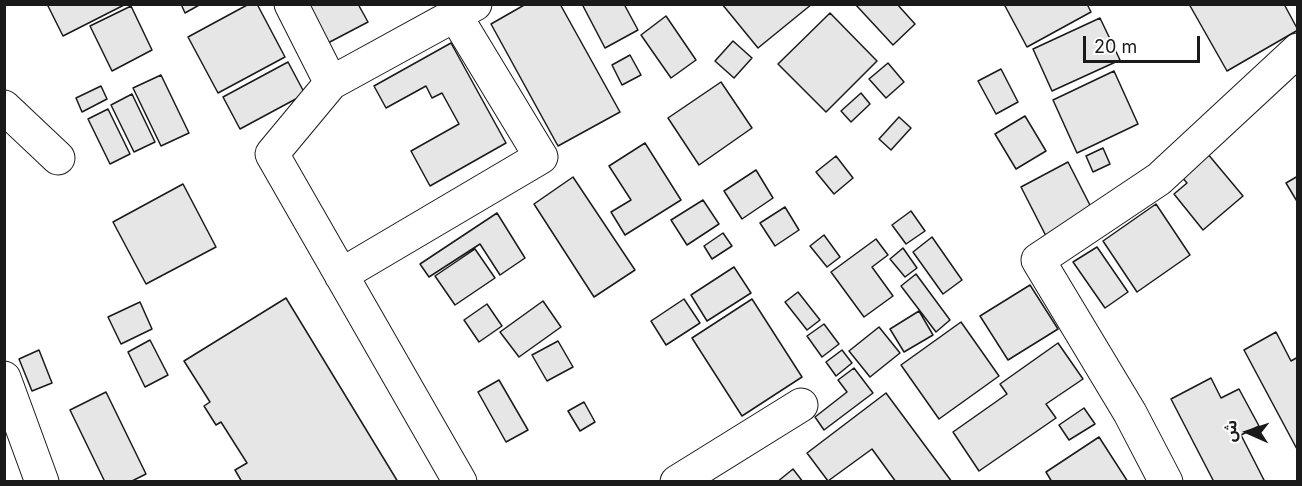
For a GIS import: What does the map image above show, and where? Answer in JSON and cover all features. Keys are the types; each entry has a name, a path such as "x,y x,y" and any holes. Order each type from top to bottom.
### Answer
{"street":[{"path":"291,4 331,83"},
{"path":"341,275 541,157 465,10 331,83 272,153 341,275 460,482"},
{"path":"1166,482 1130,413 1038,260 1159,178 1298,50"},
{"path":"4,107 58,158"},
{"path":"4,378 42,482"},
{"path":"677,482 801,405"}],"building":[{"path":"47,4 126,4 63,36"},
{"path":"181,4 201,4 185,13"},
{"path":"249,4 257,4 285,57 218,93 188,37"},
{"path":"306,4 358,4 368,22 326,44"},
{"path":"526,4 560,4 620,112 558,146 491,24"},
{"path":"582,4 624,4 638,30 605,48"},
{"path":"722,4 812,4 758,48"},
{"path":"855,4 897,4 915,24 893,45"},
{"path":"1004,4 1087,4 1091,12 1027,47"},
{"path":"1189,4 1284,4 1298,30 1227,71"},
{"path":"131,6 152,50 112,71 90,26"},
{"path":"830,13 877,61 826,112 778,64"},
{"path":"666,16 696,60 671,78 641,35"},
{"path":"1100,18 1120,60 1052,91 1033,49"},
{"path":"733,41 752,58 734,78 715,61"},
{"path":"451,43 506,143 430,186 411,151 459,124 442,93 432,98 426,86 386,108 374,86"},
{"path":"630,55 641,75 622,85 612,65"},
{"path":"288,62 305,94 240,129 223,97"},
{"path":"888,63 904,82 886,98 869,79"},
{"path":"1001,69 1018,102 996,114 978,81"},
{"path":"1114,71 1138,124 1077,153 1053,100"},
{"path":"161,75 189,133 161,146 133,88"},
{"path":"721,82 752,128 699,165 668,118"},
{"path":"101,86 107,99 82,112 76,98"},
{"path":"861,93 870,104 851,122 841,111"},
{"path":"132,94 155,142 134,152 111,105"},
{"path":"108,109 130,154 110,164 88,119"},
{"path":"1025,116 1046,151 1016,169 995,134"},
{"path":"899,117 911,128 891,150 879,139"},
{"path":"645,143 681,200 625,235 611,212 631,200 609,166"},
{"path":"1103,148 1110,164 1093,172 1086,156"},
{"path":"1207,153 1243,196 1203,230 1174,194 1187,183 1181,176"},
{"path":"836,156 853,178 834,194 816,172"},
{"path":"1068,162 1094,213 1047,238 1021,187"},
{"path":"756,170 773,198 742,219 724,191"},
{"path":"1298,176 1298,203 1286,183"},
{"path":"573,177 635,270 594,297 534,204"},
{"path":"183,184 216,247 146,284 113,222"},
{"path":"703,200 719,224 687,245 671,220"},
{"path":"1156,204 1190,255 1137,292 1103,241"},
{"path":"785,207 799,230 775,246 760,223"},
{"path":"911,211 925,231 906,244 892,225"},
{"path":"497,213 525,258 500,275 480,244 429,277 420,264"},
{"path":"723,233 732,246 712,259 704,246"},
{"path":"824,235 840,257 827,267 810,246"},
{"path":"932,237 962,280 943,294 913,252"},
{"path":"876,239 888,255 872,267 893,296 864,317 831,272"},
{"path":"1097,247 1128,292 1105,308 1073,262"},
{"path":"903,248 917,268 905,277 890,259"},
{"path":"475,249 495,278 455,305 435,276"},
{"path":"734,267 751,293 707,321 691,295"},
{"path":"916,274 950,320 936,332 901,286"},
{"path":"1030,285 1058,329 1008,360 980,316"},
{"path":"798,292 820,320 807,330 785,302"},
{"path":"286,298 398,482 242,482 235,470 247,463 221,422 216,425 204,406 210,402 184,361"},
{"path":"684,299 700,323 666,345 651,321"},
{"path":"752,299 802,377 742,416 692,338"},
{"path":"543,301 561,327 519,357 500,332"},
{"path":"140,302 152,329 121,344 108,317"},
{"path":"487,304 502,326 479,342 464,320"},
{"path":"919,311 933,335 904,352 890,329"},
{"path":"961,322 999,376 939,419 901,365"},
{"path":"824,324 839,344 822,357 807,336"},
{"path":"879,327 900,353 870,377 849,351"},
{"path":"1276,332 1291,361 1298,357 1298,451 1244,350"},
{"path":"150,340 168,375 145,387 128,352"},
{"path":"558,341 573,367 547,381 532,355"},
{"path":"1058,343 1083,379 1046,404 1056,418 979,471 953,432 1007,394 1000,384"},
{"path":"39,350 52,383 32,391 19,359"},
{"path":"842,350 852,363 836,376 826,362"},
{"path":"854,368 873,393 824,430 815,417 847,392 838,380"},
{"path":"1211,378 1221,398 1239,389 1259,426 1241,435 1265,482 1214,482 1171,399"},
{"path":"499,380 528,430 506,442 478,392"},
{"path":"106,392 146,474 130,482 105,482 70,410"},
{"path":"886,393 952,482 896,482 872,449 828,481 807,453"},
{"path":"584,402 595,422 580,431 568,411"},
{"path":"1084,408 1095,424 1069,440 1059,425"},
{"path":"1099,437 1128,482 1052,482 1046,472"},
{"path":"793,469 803,482 777,482"}]}
